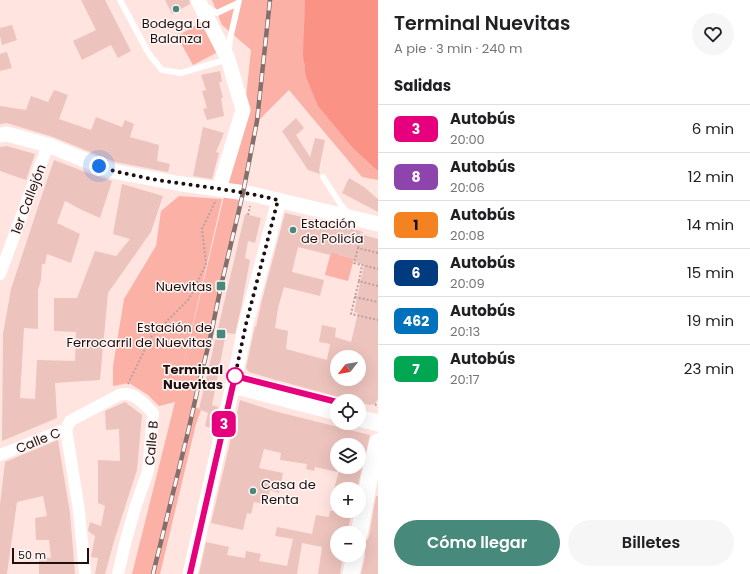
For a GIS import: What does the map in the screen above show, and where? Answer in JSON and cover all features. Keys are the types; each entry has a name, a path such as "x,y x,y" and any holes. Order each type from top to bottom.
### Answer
{"main road":[{"path":"234,380 330,398"},
{"path":"234,380 330,410"},
{"path":"366,420 378,423"},
{"path":"360,526 378,442"},
{"path":"352,574 354,562"}],"street":[{"path":"199,2 228,59 243,110 219,189"},
{"path":"0,135 7,134 48,146 112,171 176,183 252,194 358,223 378,224"},
{"name":"1er Callejón","path":"0,274 48,146"},
{"path":"190,574 246,324 278,200"},
{"name":"Calle B","path":"118,574 136,505 148,471 153,413 140,399 130,394 124,393 119,395"},
{"path":"85,574 79,511 67,434 70,421 119,395"},
{"name":"Calle C","path":"0,455 67,434"}],"lane":[{"path":"120,0 149,54 162,70 181,73 228,59 230,39 239,1"},
{"path":"199,2 217,13 239,1"},
{"path":"323,177 341,205 358,223"}],"path":[{"path":"119,395 129,383 151,337 189,299 206,264 202,229 219,189"},
{"path":"358,223 358,248 354,263 378,269"},
{"path":"358,248 378,253"},
{"path":"362,265 351,314 378,320"},
{"path":"358,281 378,286"},
{"path":"355,297 378,302"},
{"path":"366,405 378,407"}],"shaded area":[{"path":"212,0 305,0 304,65 318,96 378,169 378,180 362,177 289,90 256,123 194,406 201,410 196,424 160,574 132,574 175,402 159,406 148,395 129,383 113,386 113,366 124,299 156,246 161,211 179,196 222,199 180,379 244,116 251,50 222,25"},
{"path":"305,0 378,0 378,171 353,148 318,106 306,77 303,55"},
{"path":"202,22 218,52 193,65 177,36"},
{"path":"332,248 340,255 354,259 348,281 325,275"}],"building":[{"path":"81,0 105,0 131,51 118,58 111,45 82,60 73,41 96,30"},
{"name":"Bodega La Balanza","path":"165,0 189,0 190,4 172,14"},
{"path":"12,25 17,40 2,45 0,28"},
{"path":"7,52 12,68 0,71 0,54"},
{"path":"220,71 222,82 219,82 223,98 221,98 224,116 207,120 203,109 207,108 202,91 206,90 201,75"},
{"path":"54,90 68,95 59,119 91,130 96,117 122,127 125,120 134,124 130,137 159,145 157,161 170,164 168,172 115,162 53,137 7,123 0,124 0,106 26,110 31,96 48,102"},
{"path":"296,118 304,128 296,135 310,157 315,138 325,140 319,170 320,174 308,170 282,131"},
{"path":"203,127 224,133 216,152 219,153 212,179 193,176"},
{"path":"7,146 35,154 26,180 0,171 0,147"},
{"path":"54,160 112,181 100,218 65,201 57,223 80,234 71,263 47,254 45,264 42,264 41,280 38,290 38,329 24,328 20,398 35,399 37,360 75,361 76,332 54,331 54,298 77,298 95,251 116,256 130,239 113,234 122,184 163,196 151,232 108,293 100,380 55,383 57,418 2,441 3,334 11,289"},
{"path":"349,178 364,187 378,199 378,212 342,193"},
{"path":"285,213 361,231 360,234 378,239 378,399 375,404 366,404 366,394 330,395 249,372 246,368 255,326 256,327","holes":["298,247 330,255 331,252 356,260 355,262 364,265 354,312 358,313 351,342 335,337 336,328 322,325 319,342 330,344 327,360 286,349 288,331 275,328 278,308 284,287 320,296 324,280 292,272"]},
{"name":"Estación de Ferrocarril de Nuevitas","path":"245,214 261,218 255,243 248,241 245,258 250,260 235,334 226,333 212,405 218,407 213,429 205,426 208,413 199,409"},
{"path":"240,400 274,411 330,425 330,430 350,430 370,435 366,452 366,438 330,438 330,470 315,467 314,471 306,469 307,464 280,460 281,453 264,449 259,468 283,473 279,493 270,490 267,505 254,502 251,514 247,513 243,530 211,523"},
{"path":"125,402 142,415 137,470 105,574 95,574 98,558 91,557 95,536 88,530 90,522 101,526 105,506 98,503 98,460 120,461 119,429 106,430 105,411"},
{"path":"58,440 70,513 75,574 39,574 39,557 51,558 49,540 36,540 35,518 47,516 43,496 17,502 7,574 0,574 0,505 5,462"},
{"path":"338,474 361,474 359,482 336,482"},
{"path":"376,496 378,496 378,574 361,574 364,562 366,562 366,541 369,536"},
{"path":"330,511 330,518 350,518 349,526 330,526 330,562 342,562 340,574 318,574 322,547 302,543 297,574 199,574 206,542 229,547 227,555 245,558 246,551 261,554 259,561 287,566 293,539 275,536 277,527 312,534 316,515 329,517"}],"railway":[{"path":"153,574 210,339 243,193 257,121 270,0"}],"bus line":[{"name":"3","path":"190,574 235,376 330,400"}],"place":[{"name":"Bodega La Balanza","path":"176,9"},
{"name":"Estación de Policía","path":"293,230"},
{"name":"Nuevitas","path":"221,286"},
{"name":"Estación de Ferrocarril de Nuevitas","path":"221,334"},
{"name":"Terminal Nuevitas","path":"235,376"},
{"name":"Casa de Renta","path":"253,491"}],"route":[{"path":"99,166 112,171 176,183 236,191 278,200 246,324 235,376"}]}
